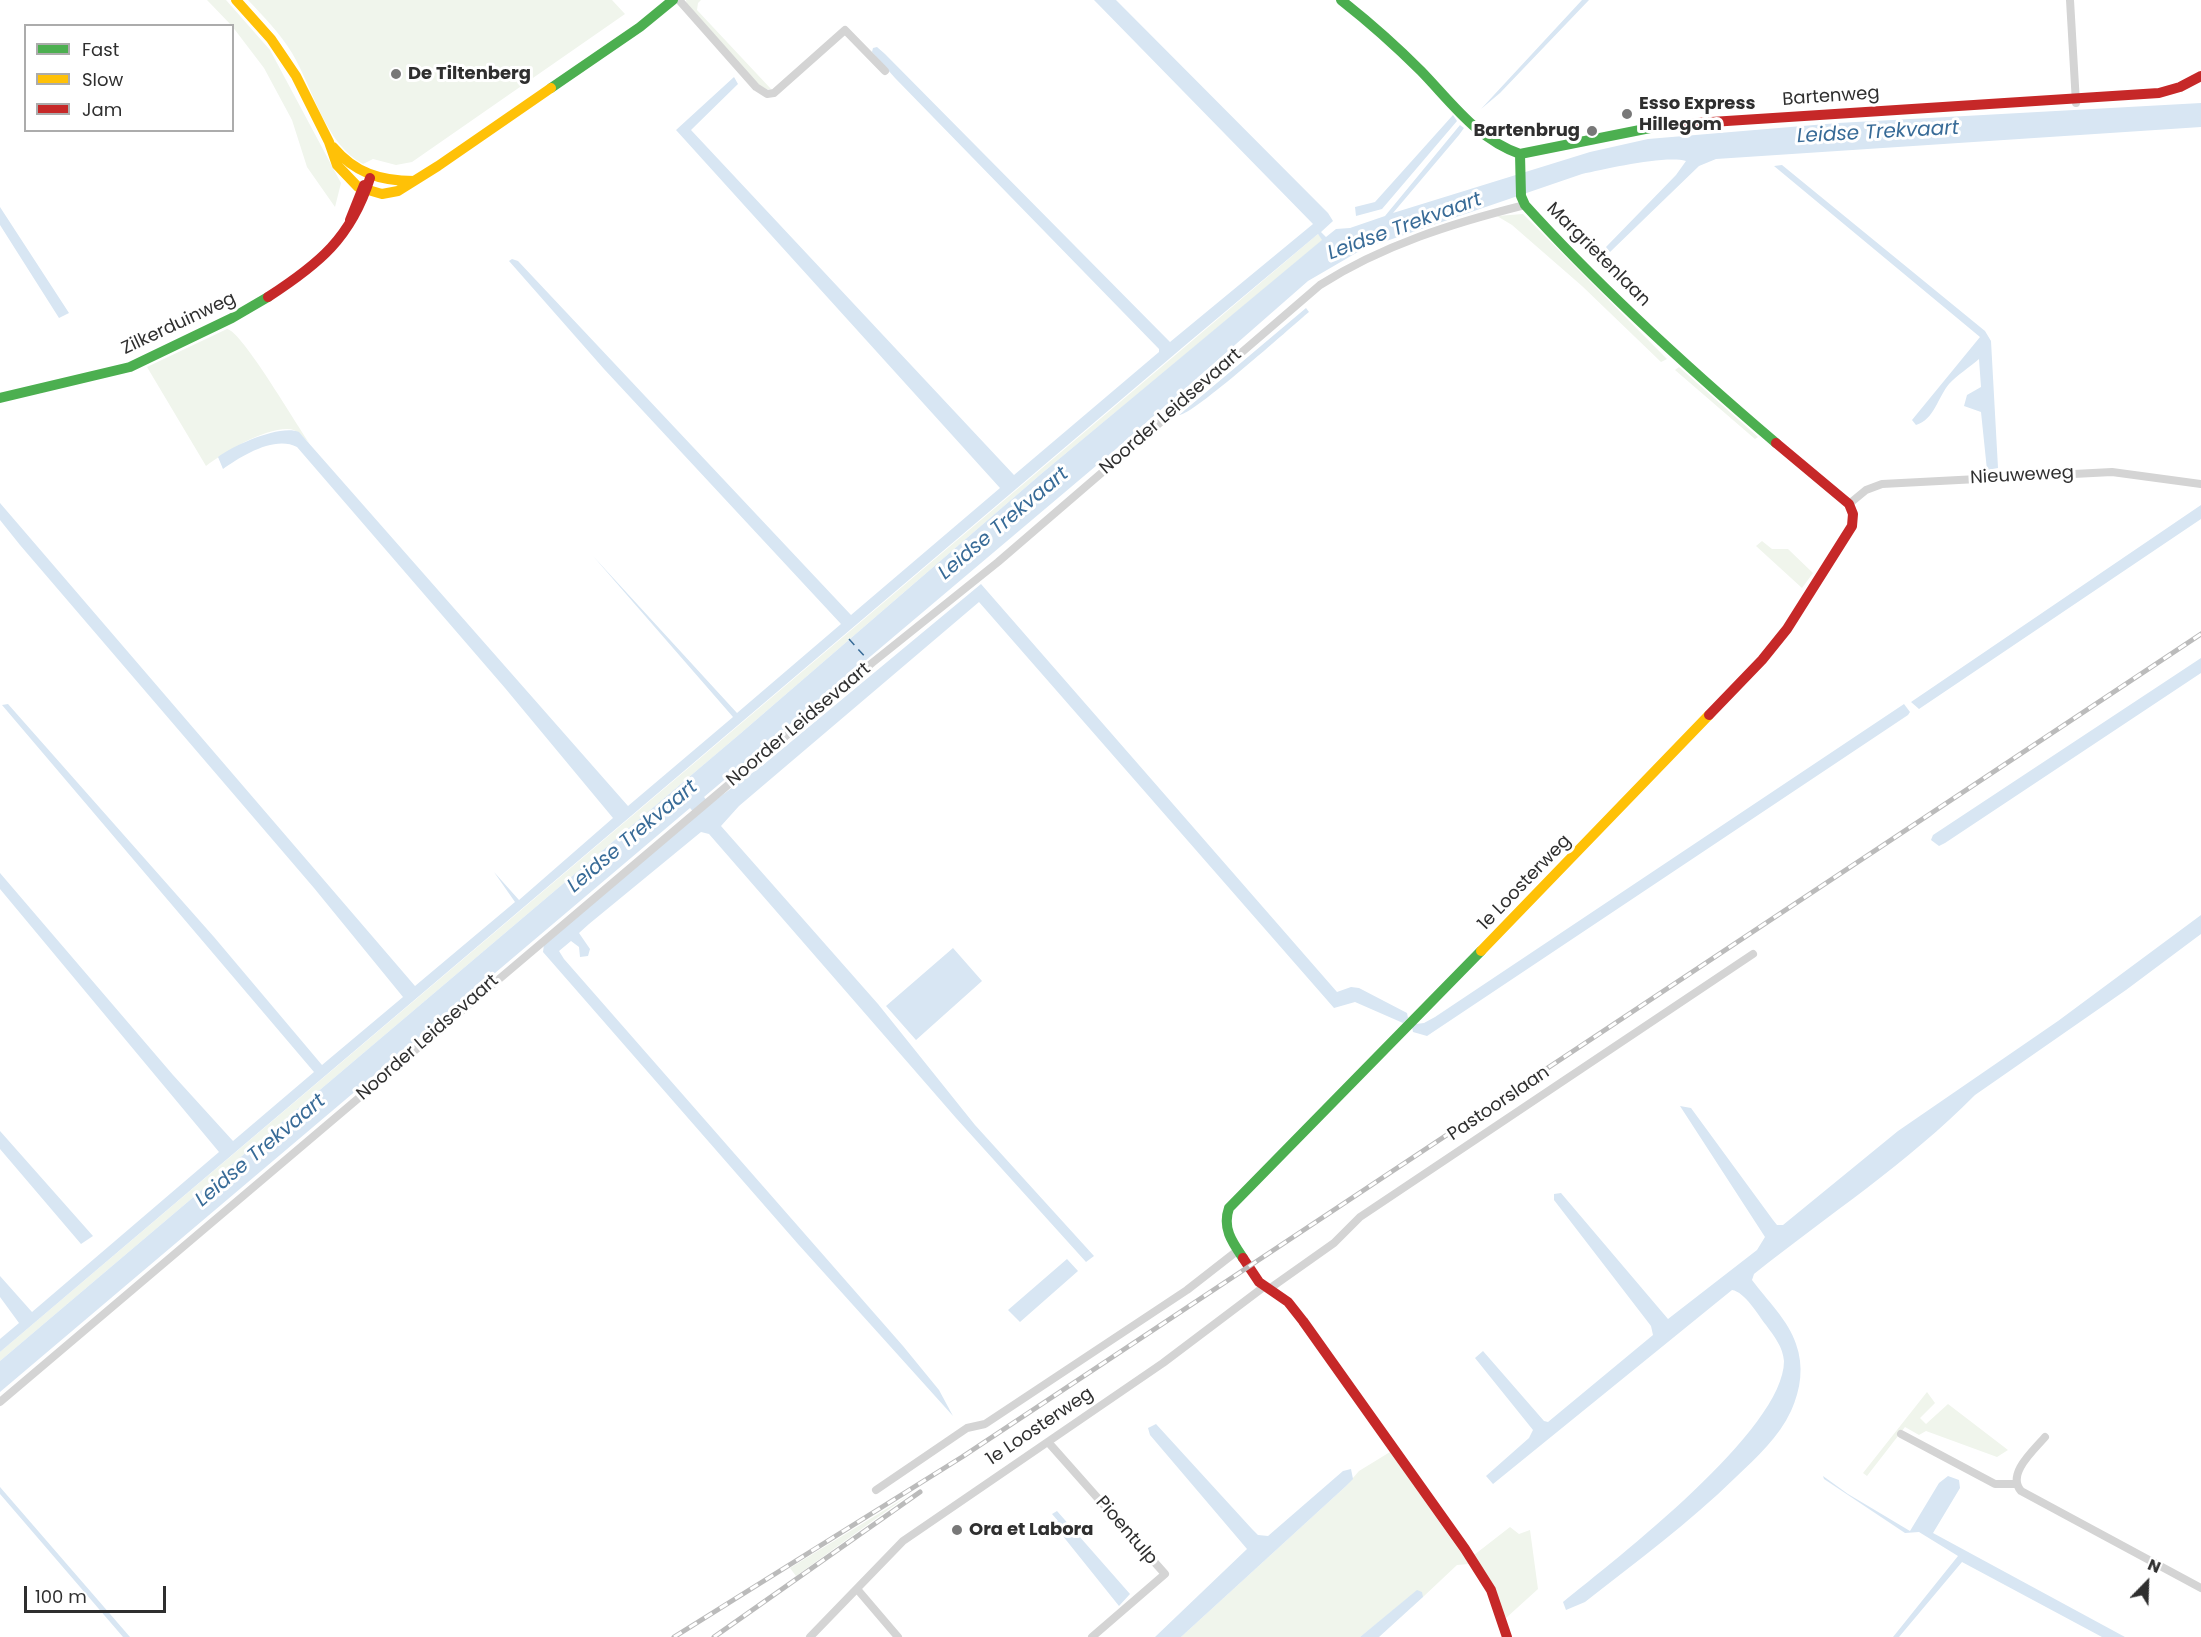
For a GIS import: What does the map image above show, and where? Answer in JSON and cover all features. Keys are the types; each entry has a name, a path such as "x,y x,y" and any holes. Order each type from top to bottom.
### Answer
{"street":[{"path":"236,0 285,59 306,93 337,165 351,182 364,190 382,194 398,191 414,181 640,27 673,0"},
{"path":"679,0 756,87 767,94 774,93 845,30 885,71"},
{"path":"1341,0 1386,36 1480,131 1500,147 1521,154"},
{"path":"2070,0 2076,100"},
{"path":"2076,100 2159,93 2180,87 2201,76"},
{"path":"2076,100 2169,97 2201,84"},
{"name":"Bartenweg","path":"1521,154 1664,125 2039,101 2054,104 2076,100"},
{"path":"329,142 352,167 370,177 414,181"},
{"name":"Margrietenlaan","path":"1521,154 1523,200 1567,251 1691,371 1849,504"},
{"name":"Zilkerduinweg","path":"0,398 40,386 126,368 203,333 277,293 319,259 347,230 361,209 364,190 370,177"},
{"name":"Noorder Leidsevaart","path":"0,1402 872,663 998,562 1320,285 1355,263 1447,225 1523,200"},
{"name":"Nieuweweg","path":"1849,504 1866,490 1882,484 1994,477 2112,472 2201,484"},
{"name":"1e Loosterweg","path":"810,1637 903,1541 1163,1363 1267,1288 1255,1278 1226,1227 1226,1216 1235,1200 1419,1016 1762,660 1787,629 1852,526 1849,504"},
{"name":"Pastoorslaan","path":"1267,1288 1334,1243 1360,1217 1753,954"},
{"name":"1e Loosterweg","path":"876,1490 967,1428 986,1424 1082,1361 1187,1290 1238,1251"},
{"path":"1267,1288 1288,1302 1303,1321 1465,1548 1491,1590 1507,1637"},
{"path":"1901,1434 1995,1484 2016,1484"},
{"path":"2045,1437 2019,1471 2016,1484 2021,1491 2201,1588"},
{"name":"Pioentulp","path":"1048,1442 1165,1574 1092,1637"},
{"path":"857,1589 898,1637"}],"shaded area":[{"path":"207,0 226,0 270,50 341,183 335,207 307,167 292,120 264,68 234,29 234,24 230,24"},
{"path":"248,0 612,0 625,14 412,162 396,165 373,159 363,164 350,155 329,129 292,53 277,32"},
{"path":"686,0 701,0 697,10 771,89 762,90 687,6"},
{"path":"1523,214 1667,359 1661,362 1582,286 1512,225 1497,216"},
{"path":"1318,234 1323,240 1041,474 741,733 0,1361 0,1352"},
{"path":"227,329 244,345 310,444 294,430 277,430 244,442 206,466 147,367"},
{"path":"1679,367 1758,437 1755,439 1675,370"},
{"path":"1762,541 1772,549 1788,549 1813,573 1802,588 1756,546"},
{"path":"1927,1392 1935,1403 1920,1418 1926,1424 1948,1404 2008,1450 1997,1457 1926,1431 1919,1435 1905,1427 1867,1476 1863,1473"},
{"path":"1390,1452 1469,1564 1457,1565 1423,1597 1417,1591 1360,1637 1181,1637 1345,1487 1359,1471"},
{"path":"909,1495 796,1576 790,1568"},
{"path":"1510,1527 1519,1534 1530,1530 1538,1589 1506,1618 1474,1555"}],"water":[{"name":"Leidse Trekvaart","path":"1094,0 1116,0 1328,213 1333,221 1321,232 1326,237 1336,229 1350,228 1385,216 1460,125 1464,128 1459,135 1393,213 1590,152 1648,139 1838,123 2201,103 2201,127 1716,159 1699,166 1610,252 1606,247 1676,175 1686,161 1650,161 1582,174 1363,249 1308,281 1116,449 704,797 710,804 763,765 981,584 1337,992 1351,987 1359,988 1407,1013 1408,1018 1403,1023 1355,1002 1334,1008 979,602 739,806 721,826 878,1004 975,1125 1094,1256 1086,1262 956,1118 709,834 701,832 589,924 579,933 590,949 588,956 580,957 579,947 571,941 559,951 564,959 903,1346 939,1390 953,1416 798,1244 543,952 544,944 696,815 690,808 0,1392 0,1361 741,733 1041,474 1322,240 1318,234 1189,342 0,1352 0,1339 19,1323 0,1297 0,1276 32,1312 219,1152 0,889 0,873 173,1075 233,1141 314,1072 2,705 8,704 214,937 322,1065 403,997 314,888 20,545 0,520 0,503 415,986 515,902 494,872 519,900 613,818 505,688 297,447 288,444 269,445 239,458 223,469 218,457 235,447 270,433 291,430 299,432 628,806 733,717 593,556 737,713 841,624 604,369 509,261 512,259 518,261 851,615 1000,488 676,130 734,77 738,84 691,130 1014,475 1159,352 1159,349 895,78 872,52 873,48 877,47 885,54 1170,342 1313,224"},
{"path":"1582,0 1589,0 1500,93 1481,109"},
{"path":"1453,115 1457,121 1382,209 1356,216 1355,207 1375,202"},
{"path":"1782,165 1985,331 1991,341 1998,468 1987,470 1981,412 1964,406 1967,395 1981,387 1979,359 1949,384 1927,418 1916,425 1912,420 1980,337 1774,166"},
{"path":"0,207 69,313 59,318 0,225"},
{"path":"1306,308 1309,312 1242,370 1188,411 1179,415"},
{"path":"2201,505 2201,519 1919,709 1911,702"},
{"path":"2201,658 2201,673 1945,843 1939,846 1931,840 1933,835"},
{"path":"1904,704 1910,712 1908,715 1427,1036 1413,1032 1412,1027 1416,1024 1424,1023 1435,1017"},
{"path":"2201,915 2201,934 2126,990 1975,1095 1895,1166 1754,1274 1752,1280 1777,1310 1793,1335 1800,1361 1799,1386 1786,1420 1759,1454 1700,1510 1585,1602 1566,1610 1563,1602 1656,1525 1728,1456 1757,1422 1777,1389 1784,1361 1778,1342 1755,1310 1742,1295 1732,1290 1493,1484 1486,1476 1529,1438 1533,1430 1475,1358 1483,1351 1544,1421 1548,1422 1653,1335 1651,1326 1554,1200 1554,1194 1561,1193 1668,1319 1757,1250 1765,1237 1680,1106 1691,1108 1773,1220 1777,1225 1783,1225 1898,1131 2058,1021"},
{"path":"953,948 982,981 916,1040 886,1006"},
{"path":"0,1131 93,1236 81,1244 0,1149"},
{"path":"1067,1259 1078,1271 1020,1322 1008,1310"},
{"path":"1156,1424 1258,1535 1268,1536 1343,1471 1351,1469 1353,1479 1181,1637 1155,1637 1247,1549 1150,1435 1148,1428"},
{"path":"1823,1476 1848,1494 1910,1531 1939,1483 1948,1476 1959,1480 1960,1488 1933,1533 2125,1637 2102,1637 1962,1562 1899,1637 1893,1637 1958,1556 1919,1532 1905,1533 1824,1479"},
{"path":"0,1487 130,1637 123,1637 0,1494"},
{"path":"1057,1511 1130,1594 1119,1606 1054,1525 1058,1521 1052,1514"},
{"path":"1417,1590 1422,1592 1423,1597 1379,1637 1360,1637"}],"ferry route":[{"path":"849,639 867,659"}],"railway":[{"path":"674,1637 962,1457 2201,634"},
{"path":"714,1637 920,1492"}],"traffic: fast":[{"path":"551,88 640,27 673,0"},
{"path":"1341,0 1402,52 1478,130 1520,154 1665,125"},
{"path":"1520,154 1521,196 1525,205 1647,328 1776,443"},
{"path":"0,398 130,367 232,318 268,297"},
{"path":"1243,1258 1227,1228 1229,1208 1481,951"}],"traffic: slow":[{"path":"236,0 271,39 296,76 329,142 337,165 358,187 382,194 398,191 438,166 551,88"},
{"path":"333,147 350,163 369,174 402,181 414,181"},
{"path":"1481,951 1709,715"}],"traffic: jam":[{"path":"1665,125 2159,93 2180,87 2201,76"},
{"path":"268,297 303,273 331,248 353,217 370,178"},
{"path":"350,220 364,185"},
{"path":"1709,715 1762,660 1787,629 1852,526 1853,514 1849,504 1776,443"},
{"path":"1243,1258 1259,1282 1288,1302 1303,1321 1465,1549 1491,1590 1507,1637"}],"place":[{"name":"De Tiltenberg","path":"396,74"},
{"name":"Esso Express Hillegom","path":"1627,114"},
{"name":"Bartenbrug","path":"1592,131"},
{"name":"Ora et Labora","path":"957,1530"}]}
